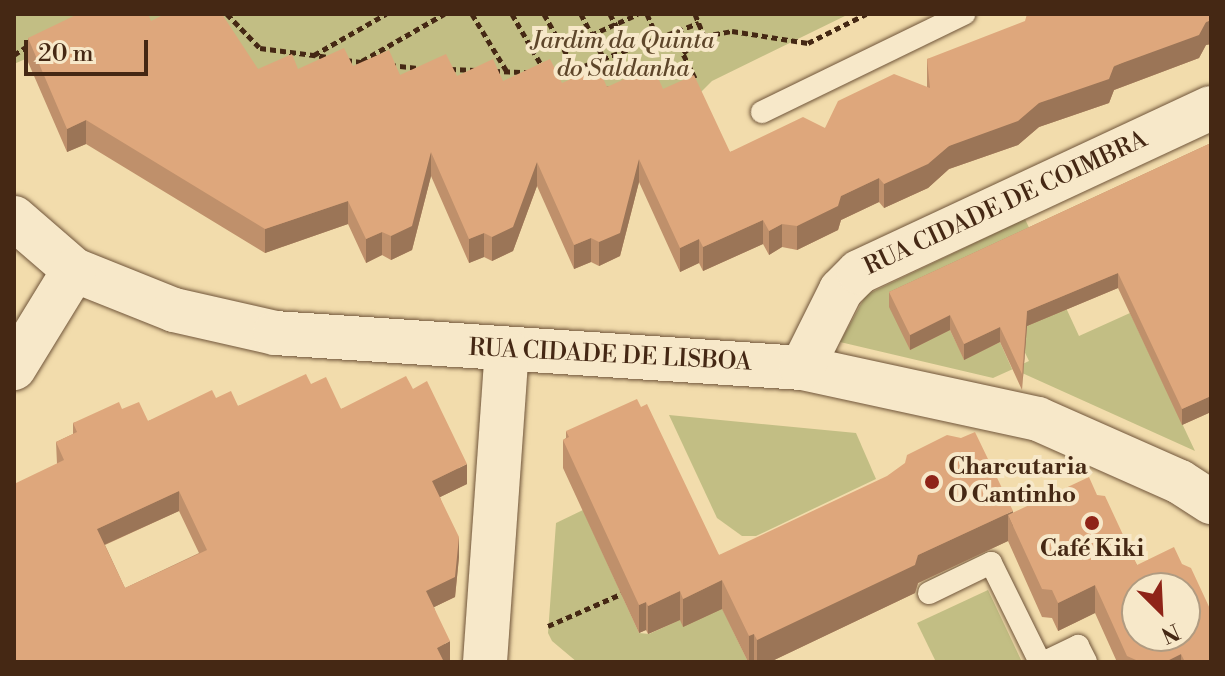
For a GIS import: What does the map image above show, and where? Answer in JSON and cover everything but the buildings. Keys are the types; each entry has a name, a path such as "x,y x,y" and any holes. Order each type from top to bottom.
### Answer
{"street":[{"name":"RUA CIDADE DE COIMBRA","path":"802,368 841,290 859,272 1211,108"},
{"name":"RUA CIDADE DE LISBOA","path":"14,218 74,270 174,310 275,333 507,351 802,368 1038,419 1207,490"},
{"path":"14,368 74,270"},
{"path":"485,662 507,351"}],"lane":[{"path":"762,112 964,14"},
{"path":"929,593 991,563 1042,662 1078,646 1086,662"}],"path":[{"path":"227,14 260,48 361,62 545,73 575,69 657,36 699,23"},
{"path":"314,55 386,14"},
{"path":"361,62 444,14"},
{"path":"472,14 506,71"},
{"path":"544,14 575,69"},
{"path":"581,14 603,57"},
{"path":"610,14 627,48"},
{"path":"591,35 638,14"},
{"path":"647,14 657,36"},
{"path":"695,14 704,36"},
{"path":"701,92 683,53 704,36 732,31 808,43 866,14"},
{"path":"515,15 545,73"},
{"path":"14,55 39,39"},
{"path":"548,626 621,594"}],"green space":[{"path":"14,14 128,14 14,64"},
{"name":"Jardim da Quinta do Saldanha","path":"137,14 849,14 712,81 694,99 298,93 151,45"},
{"path":"1025,219 1079,336 1130,313 1195,451 1013,369 993,378 840,342 866,295","holes":["982,264 1029,361 1012,369 1000,342 964,359 950,330"]},
{"path":"669,415 856,433 876,479 756,536 742,536 717,518"},
{"path":"583,510 639,633 649,634 719,602 748,662 577,662 552,641 548,633 556,523"},
{"path":"988,590 1022,662 936,662 917,623"}],"place":[{"name":"Charcutaria O Cantinho","path":"932,482"},
{"name":"Café Kiki","path":"1092,523"}]}
